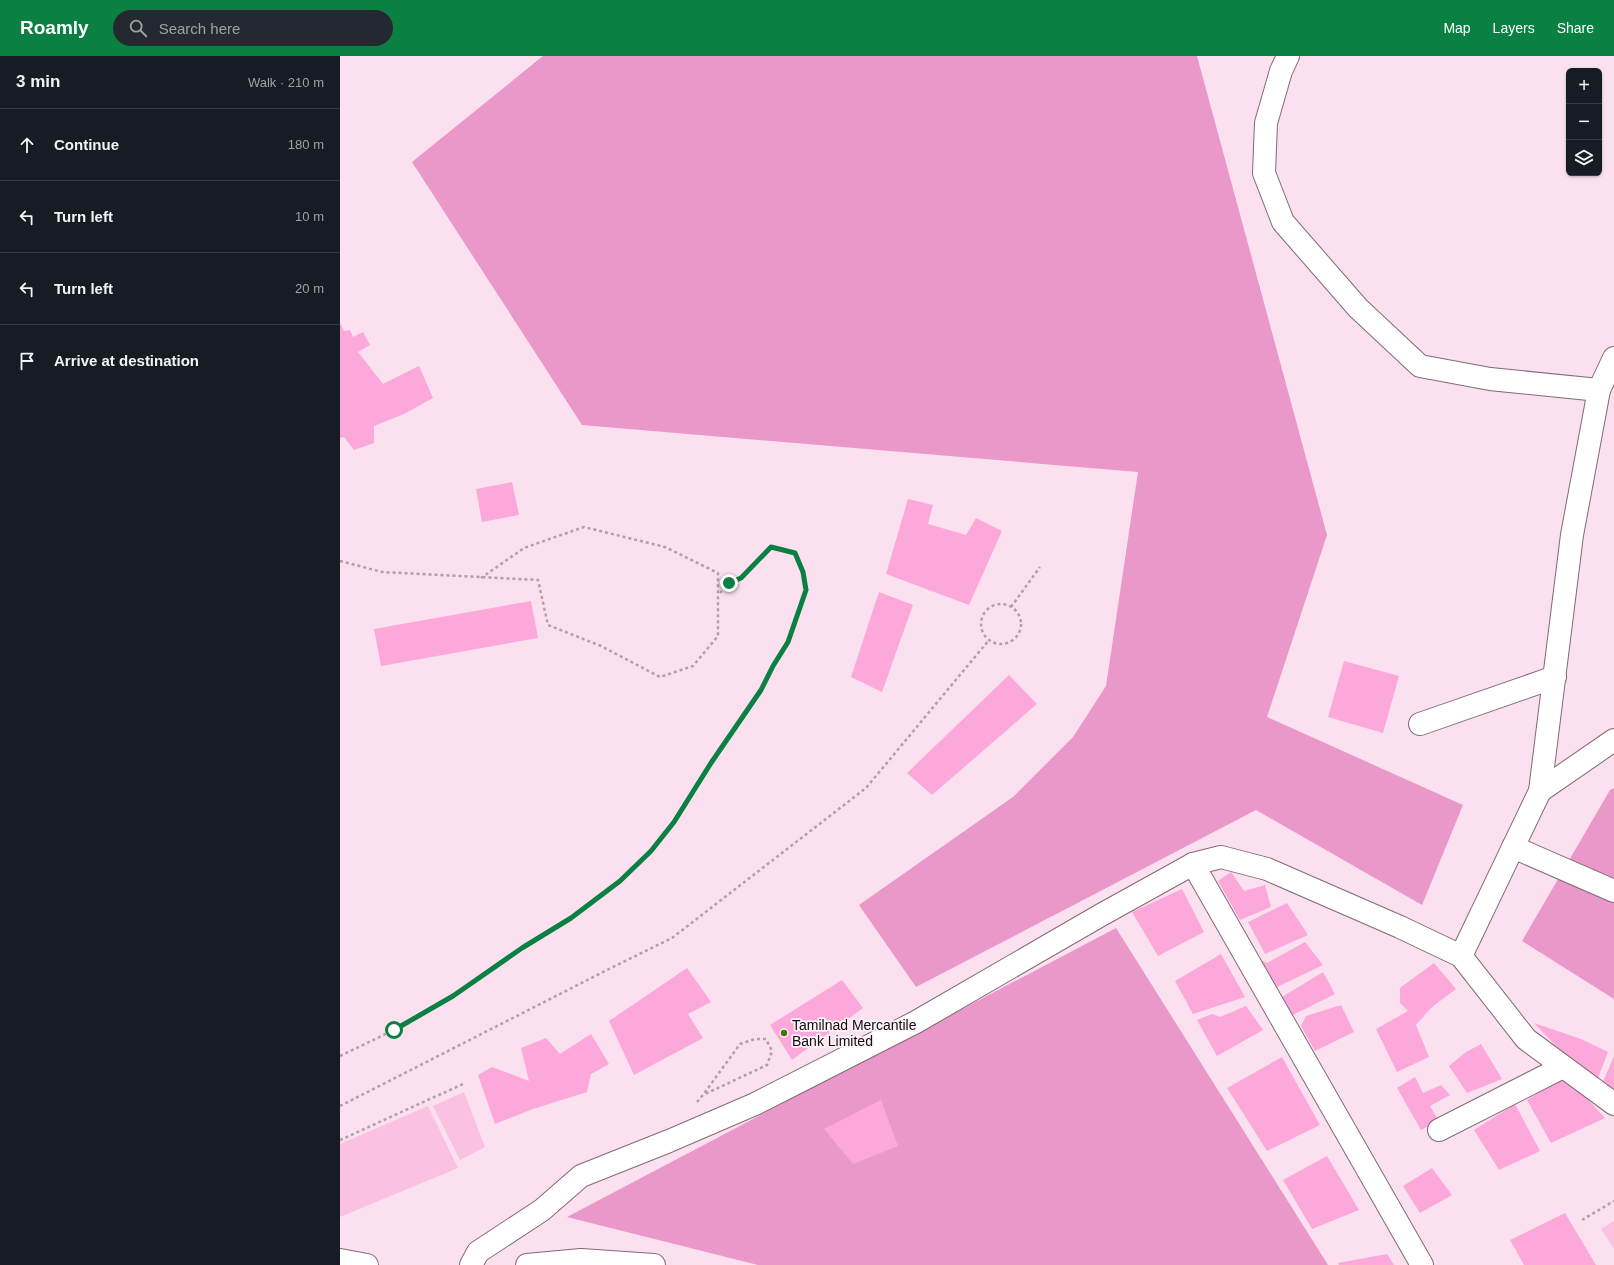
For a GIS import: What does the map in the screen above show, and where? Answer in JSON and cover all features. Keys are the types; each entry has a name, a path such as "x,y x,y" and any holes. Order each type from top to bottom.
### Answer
{"main road":[{"path":"1288,56 1281,71 1266,123 1264,173 1283,222 1358,308 1420,366 1490,379 1599,390"},
{"path":"1461,956 1540,791 1572,535 1599,390 1614,358"},
{"path":"1420,724 1554,677"},
{"path":"1540,791 1614,740"},
{"path":"1513,847 1614,891"},
{"path":"471,1265 478,1252 542,1210 581,1176 669,1141 755,1104 916,1022 1101,915 1193,864 1221,857 1267,869 1400,927 1461,956 1526,1039 1614,1104"},
{"path":"1193,864 1422,1265"},
{"path":"1439,1130 1563,1067"},
{"path":"340,1260 367,1265"},
{"path":"527,1265 581,1260 654,1265"}],"path":[{"path":"340,561 382,572 481,578 538,580 548,625 601,646 660,677 694,666 718,636 718,573 665,547 584,527 524,548 481,578"},
{"path":"340,1056 394,1030 453,996 522,948 571,918 620,881 651,851 674,822 711,763 761,690 773,666 788,642 806,590 803,572 795,553 771,547 741,578 729,583 719,594"},
{"path":"1011,607 1040,567"},
{"path":"995,604 1006,604 1015,609 1020,619 1020,630 1018,635 1010,642 1004,644 994,643 989,640 982,632 981,626 981,620 986,611 995,604"},
{"path":"340,1106 672,938 866,788 989,640"},
{"path":"694,1106 740,1044 755,1039 766,1039 772,1051 767,1065 703,1095"},
{"path":"340,1140 463,1084"},
{"path":"1582,1220 1614,1201"}],"shaded area":[{"path":"543,56 1197,56 1327,535 1267,717 1463,805 1422,905 1256,810 916,987 859,905 1013,797 1073,737 1106,686 1138,472 582,425 412,162"},
{"path":"1614,788 1614,999 1522,941 1610,790"},
{"path":"1116,928 1328,1265 758,1265 567,1217"},
{"path":"464,1092 485,1147 460,1160 433,1106"},
{"path":"428,1106 458,1168 340,1217 340,1144"},
{"path":"1614,1221 1614,1249 1601,1229"}],"building":[{"path":"340,323 344,331 350,330 353,337 363,332 370,345 358,352 383,384 419,366 433,398 404,414 374,426 374,443 354,450 344,437 340,438"},
{"path":"512,482 519,515 482,522 476,489"},
{"path":"908,499 933,505 928,524 966,535 976,518 1002,531 969,605 886,574"},
{"path":"879,592 913,605 882,692 851,677"},
{"path":"531,601 538,638 381,666 374,629"},
{"path":"1344,661 1399,676 1383,733 1328,717"},
{"path":"1009,675 1037,704 932,795 907,773"},
{"path":"1231,872 1244,891 1265,885 1271,907 1240,920 1218,881"},
{"path":"1182,889 1204,932 1158,956 1132,912"},
{"path":"1287,903 1308,935 1265,954 1248,922"},
{"path":"1305,942 1323,965 1275,988 1254,956 1267,963"},
{"path":"1221,954 1245,997 1193,1014 1175,981"},
{"path":"1434,963 1456,989 1432,1007 1416,1025 1429,1057 1397,1072 1376,1029 1408,1011 1400,1003 1400,988"},
{"path":"687,968 711,1002 688,1014 703,1038 634,1075 609,1021"},
{"path":"1323,972 1335,994 1289,1017 1277,1000"},
{"path":"842,980 863,1008 792,1060 770,1025"},
{"path":"1341,1005 1354,1032 1315,1051 1301,1026 1306,1016"},
{"path":"1246,1006 1263,1030 1217,1056 1197,1020 1212,1014 1220,1017"},
{"path":"1534,1023 1581,1039 1608,1052 1598,1078 1575,1066"},
{"path":"591,1034 609,1064 591,1074 587,1092 533,1109 495,1124 478,1075 492,1067 529,1081 521,1048 546,1038 560,1054"},
{"path":"1481,1044 1502,1079 1467,1093 1449,1066 1466,1052"},
{"path":"1614,1056 1614,1090 1602,1084"},
{"path":"1282,1057 1320,1125 1267,1151 1227,1088"},
{"path":"1566,1076 1605,1118 1551,1143 1527,1100"},
{"path":"1415,1077 1423,1093 1441,1085 1450,1095 1430,1106 1439,1121 1421,1130 1397,1088"},
{"path":"881,1100 898,1146 853,1164 824,1129"},
{"path":"1515,1104 1540,1151 1499,1170 1474,1130"},
{"path":"1327,1156 1359,1210 1312,1229 1283,1180"},
{"path":"1432,1168 1452,1195 1420,1213 1403,1186"},
{"path":"1565,1213 1596,1265 1524,1265 1510,1240"},
{"path":"1387,1254 1394,1265 1339,1265 1338,1263"}],"place":[{"name":"Tamilnad Mercantile Bank Limited","path":"784,1033"}],"route":[{"path":"394,1030 453,996 522,948 571,918 620,881 651,851 674,822 711,763 761,690 773,666 788,642 806,590 803,572 795,553 771,547 741,578 729,583"}]}
